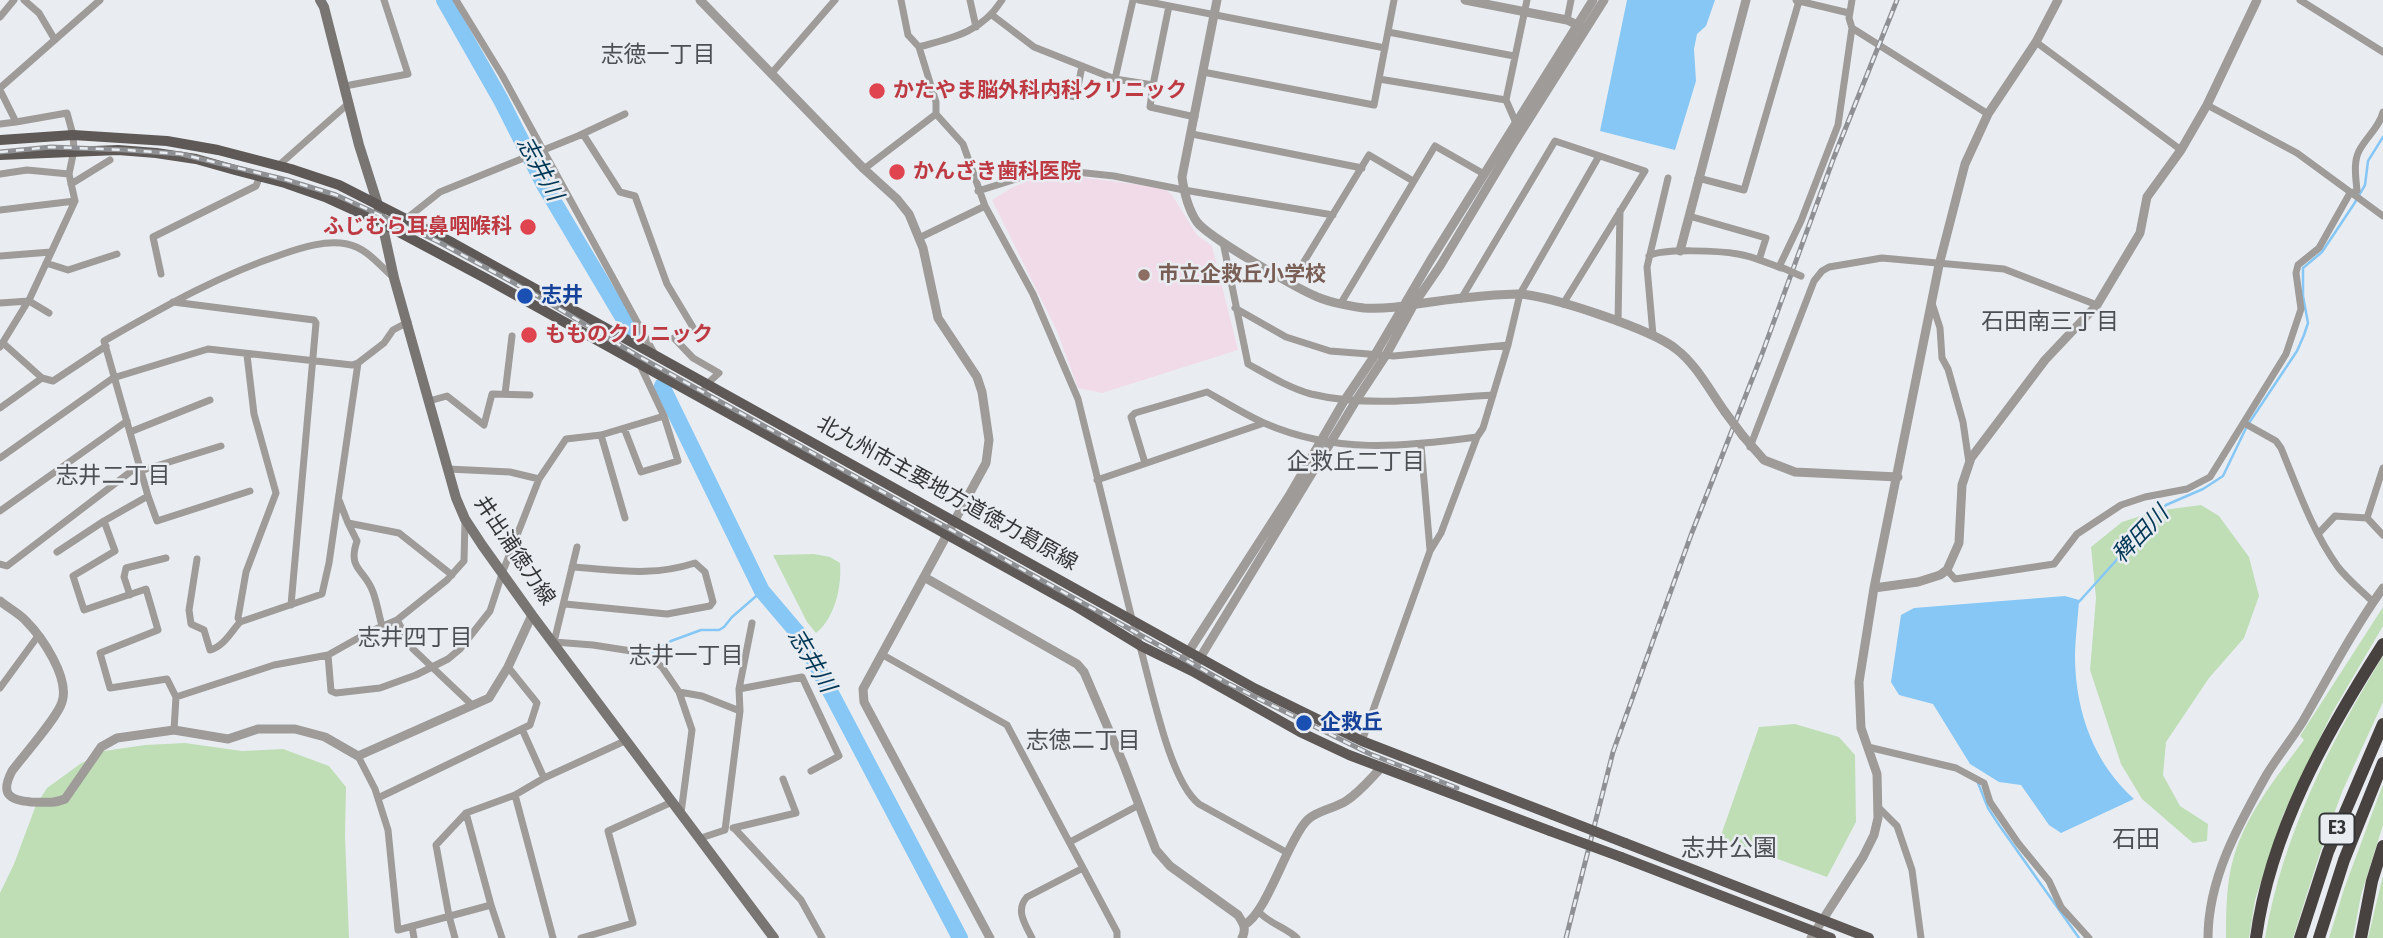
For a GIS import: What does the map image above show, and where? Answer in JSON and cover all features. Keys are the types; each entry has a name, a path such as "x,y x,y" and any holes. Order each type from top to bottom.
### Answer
{"highway":[{"path":"2256,938 2271,871 2284,831 2311,769 2356,686 2383,644"},
{"name":"E3","path":"2301,938 2328,852 2383,724"},
{"name":"E3","path":"2319,938 2344,860 2383,764"},
{"path":"2361,938 2372,881 2383,846"}],"main road":[{"name":"井出浦徳力線","path":"320,0 378,205 394,278 456,499 465,519 532,615 701,838 772,937"},
{"name":"北九州市主要地方道徳力葛原線","path":"0,140 73,135 167,141 218,150 339,185 453,243 708,383 1256,689 1362,741 1869,938"},
{"name":"北九州市主要地方道徳力葛原線","path":"0,155 74,150 156,153 196,159 325,197 382,223 639,362 1077,607 1141,646 1192,671 1300,732 1382,767 1621,857 1813,935 1831,938"}],"street":[{"path":"0,17 14,0"},
{"path":"23,0 39,13 55,40"},
{"path":"16,122 0,89 100,0"},
{"path":"345,86 408,74 384,0"},
{"path":"456,0 502,75 656,356"},
{"path":"700,0 909,214 919,239 938,318 977,377 982,392 989,440 986,463 863,689 864,702 990,938"},
{"path":"771,74 835,0"},
{"path":"901,0 908,35 919,47 936,102 936,114 963,144 978,191 1033,294 1078,399 1132,619 1176,773 1188,793 1207,809 1286,852"},
{"path":"970,0 976,27"},
{"path":"919,47 954,37 976,27 992,15 1002,0"},
{"path":"1115,79 1133,0"},
{"path":"1139,0 1385,48"},
{"path":"1217,0 1182,177 1184,190 1198,223 1223,242 1314,296 1364,308 1402,307 1520,294 1563,304 1618,322 1653,335 1676,349 1689,362 1750,447 1767,462 1795,472 1898,477"},
{"path":"1203,72 1374,105 1394,0"},
{"path":"1465,0 1567,20 1587,29"},
{"path":"1516,123 1506,100 1527,0"},
{"path":"1567,20 1571,0"},
{"path":"1192,671 1326,442 1346,398 1592,0"},
{"path":"1180,665 1282,507 1386,355 1414,304 1604,0"},
{"path":"1681,251 1746,0"},
{"path":"1698,178 1744,190 1798,0 1849,13"},
{"path":"1781,267 1838,125 1852,28 1849,13 1852,0"},
{"path":"1874,588 1917,582 1947,570 1959,544 1962,485 1969,463 2045,360 2097,305 2140,233 2147,197 2181,150 2207,105 2256,0"},
{"path":"2300,0 2383,52"},
{"path":"1813,935 1874,835 1880,808 1877,774 1861,728 1859,682 1874,588 1939,265 1965,164 1988,114 2036,42 2055,1"},
{"path":"1169,6 1150,107 1195,117"},
{"path":"992,15 1034,47 1115,79 1153,85"},
{"path":"1852,28 1988,114"},
{"path":"1388,33 1514,56"},
{"path":"2036,42 2181,150"},
{"path":"1035,89 1076,97 1082,66"},
{"path":"1379,79 1506,100"},
{"path":"278,166 349,103"},
{"path":"2207,105 2297,153 2383,216"},
{"path":"1947,570 1955,579 2054,564 2077,534 2121,505 2200,484 2210,477 2286,354 2301,309 2296,273 2298,265 2319,247 2350,193 2357,191 2355,167 2358,152 2380,123 2383,112"},
{"path":"0,124 67,113 73,135 74,150 69,174 75,201 29,301 2,345 42,378 53,381 106,346"},
{"path":"406,219 440,192 583,134 625,114"},
{"path":"864,169 936,114"},
{"path":"583,134 620,192 635,196 667,284 694,329 674,338 693,358 719,373 708,383 700,397"},
{"path":"1192,134 1362,168"},
{"path":"1461,299 1555,141 1645,170 1563,304"},
{"path":"1341,303 1435,146 1485,174"},
{"path":"1291,283 1369,155 1413,181"},
{"path":"1362,741 1430,551 1441,533 1477,437 1483,428 1520,294 1599,156"},
{"path":"71,184 110,160"},
{"path":"978,191 1048,169 1114,176 1333,215"},
{"path":"0,174 27,170 69,174"},
{"path":"161,274 153,237 256,186 260,176"},
{"path":"1653,335 1647,267 1668,178"},
{"path":"0,210 75,201"},
{"path":"919,239 985,206"},
{"path":"1618,322 1620,210"},
{"path":"1689,216 1766,238 1759,260"},
{"path":"1223,242 1248,364 1289,386 1311,394 1368,401 1493,395"},
{"path":"250,491 157,522 104,341 172,302 235,271 323,243 346,244 366,251 394,278"},
{"path":"1649,257 1654,253 1681,251 1740,254 1814,281"},
{"path":"0,256 51,252"},
{"path":"46,263 68,270 117,254"},
{"path":"1750,447 1814,281 1829,267 1882,258 2004,269 2097,305"},
{"path":"0,303 29,301 49,313"},
{"path":"172,302 314,320 316,323 315,360 291,605"},
{"path":"1932,302 1940,328 1942,358 1948,369 1963,422 1969,463"},
{"path":"1235,308 1286,337 1330,351 1386,355 1508,345"},
{"path":"0,458 113,378 208,349 352,365 384,343 393,330 408,322"},
{"path":"505,394 512,336"},
{"path":"240,622 238,618 246,572 276,493 254,414 247,355"},
{"path":"624,428 641,472 678,461 664,416 639,362"},
{"path":"197,559 189,610 191,624 204,630 210,650 225,640 240,622 322,594 339,499 358,363"},
{"path":"0,408 42,378"},
{"path":"1145,463 1131,417 1135,413 1207,392 1264,423 1326,442 1355,446 1421,444 1477,437"},
{"path":"429,401 447,396 484,425 492,394 530,395"},
{"path":"130,432 210,400"},
{"path":"328,655 331,691 336,692 380,688 448,659 460,649 489,611 539,479 566,439 601,435 664,416"},
{"path":"0,511 127,421"},
{"path":"1097,480 1264,423"},
{"path":"2244,423 2276,441 2318,534 2340,570 2373,602"},
{"path":"601,435 625,518"},
{"path":"1421,444 1430,551"},
{"path":"0,564 7,566 139,468 221,446"},
{"path":"2367,518 2383,468"},
{"path":"448,469 510,472 539,479"},
{"path":"57,552 148,496"},
{"path":"339,499 356,541 354,564 373,590 382,626"},
{"path":"2318,534 2335,516 2367,518 2383,535"},
{"path":"176,697 274,665 328,655 397,620 452,575 464,561 465,519"},
{"path":"104,522 115,551 73,576 84,610 146,589 158,630 100,653 110,688 167,679 176,697 174,730"},
{"path":"348,523 399,533 452,575"},
{"path":"577,547 554,642 644,653 662,667 679,692 692,730 681,813"},
{"path":"130,594 124,577 126,568 166,558"},
{"path":"565,604 667,614 710,606 713,602 705,572 695,564 650,573 572,567"},
{"path":"924,577 1077,664 1088,682 1156,850 1162,858 1238,915 1244,925 1242,938"},
{"path":"2208,938 2214,890 2228,848 2268,773 2302,723 2383,588"},
{"path":"1,604 25,620 38,636 52,656 63,683 63,700 7,780 8,795 15,801 56,803 65,799 101,747 117,738 174,730 228,739 258,729 295,729 324,737 358,756 378,798 388,830 398,930 491,905"},
{"path":"358,756 488,698 508,667 532,615"},
{"path":"397,620 413,649 472,705"},
{"path":"752,623 739,689 740,711 730,829 801,900 822,938"},
{"path":"0,688 38,636"},
{"path":"883,655 1007,725 1117,932 1117,938"},
{"path":"378,798 530,726 537,703 508,667"},
{"path":"739,689 802,677 839,756 811,771"},
{"path":"679,692 702,696 740,711"},
{"path":"522,729 544,778"},
{"path":"456,938 449,916 436,845 466,813 515,795 544,778 627,740"},
{"path":"1868,747 1956,768 1984,783 1990,802 2049,881 2061,907 2089,938"},
{"path":"1244,925 1252,921 1259,912 1286,852 1305,821 1349,799 1382,767"},
{"path":"701,838 796,813 783,779"},
{"path":"515,795 553,938"},
{"path":"581,938 606,934 633,923 608,831 672,802"},
{"path":"1070,842 1139,805"},
{"path":"1880,808 1897,826 1912,870 1922,937"},
{"path":"466,813 502,938"},
{"path":"1032,938 1021,912 1021,903 1027,897 1083,868"},
{"path":"1259,912 1271,923 1284,928 1297,938"},
{"path":"412,926 414,938"}],"shaded area":[{"path":"1049,173 1164,188 1172,195 1197,235 1212,246 1238,350 1102,393 1078,388 1057,331 992,200 1013,187"}],"green space":[{"path":"2201,505 2219,516 2249,557 2259,596 2244,638 2209,678 2166,742 2163,775 2180,806 2208,824 2207,841 2193,843 2142,799 2121,764 2090,670 2096,598 2091,547 2122,522 2156,511"},
{"path":"814,554 830,557 840,563 836,601 823,627 816,633 807,622 773,555"},
{"path":"2383,607 2383,626 2332,713 2283,815 2255,900 2249,938 2226,938 2229,876 2247,825 2264,795 2304,740 2300,736"},
{"path":"2383,656 2383,702 2342,792 2293,938 2265,938 2283,863 2310,791 2344,723"},
{"path":"1795,724 1839,737 1855,755 1856,822 1827,877 1720,838 1759,727"},
{"path":"185,743 242,751 283,749 329,766 346,787 349,938 0,938 0,893 36,805 47,788 80,764 104,751"},
{"path":"2383,784 2383,825 2361,895 2353,938 2329,938 2344,889"},
{"path":"2383,875 2383,938 2368,938"}],"water":[{"path":"1627,0 1715,0 1706,26 1697,34 1694,49 1696,81 1675,150 1600,131"},
{"path":"2065,596 2079,600 2075,644 2076,679 2090,736 2108,770 2134,799 2061,833 2049,825 2021,785 1999,782 1970,764 1933,704 1899,695 1891,682 1901,615 1914,608"}],"waterway":[{"name":"志井川","path":"444,0 501,100 544,185 635,338"},
{"name":"稗田川","path":"2077,604 2166,505 2203,489 2223,476 2247,426 2297,351 2304,335 2308,323 2303,296 2303,268 2322,252 2354,204 2365,185 2368,161 2383,137"},
{"name":"志井川","path":"662,386 762,591 802,638 960,938"},
{"path":"652,653 671,641 701,630 719,630 762,591"},
{"name":"稗田川","path":"1978,783 1988,808 1999,825 2079,938"}],"railway":[{"path":"1566,938 1613,752 1691,535 1762,354 1834,157 1897,0"},
{"path":"0,152 51,147 181,154 336,195 437,241 536,295 638,356 1225,682 1370,754 1457,788"}],"place":[{"name":"かたやま脳外科内科クリニック","path":"877,91"},
{"name":"かんざき歯科医院","path":"897,172"},
{"name":"ふじむら耳鼻咽喉科","path":"528,227"},
{"name":"市立企救丘小学校","path":"1144,275"},
{"name":"志井","path":"525,296"},
{"name":"もものクリニック","path":"529,335"},
{"name":"企救丘","path":"1304,723"}],"district":[{"name":"志徳一丁目","path":"658,56"},
{"name":"石田南三丁目","path":"2050,323"},
{"name":"企救丘二丁目","path":"1356,463"},
{"name":"志井二丁目","path":"113,477"},
{"name":"志井四丁目","path":"415,639"},
{"name":"志井一丁目","path":"686,657"},
{"name":"志徳二丁目","path":"1083,742"},
{"name":"石田","path":"2136,840"},
{"name":"志井公園","path":"1729,849"}]}
